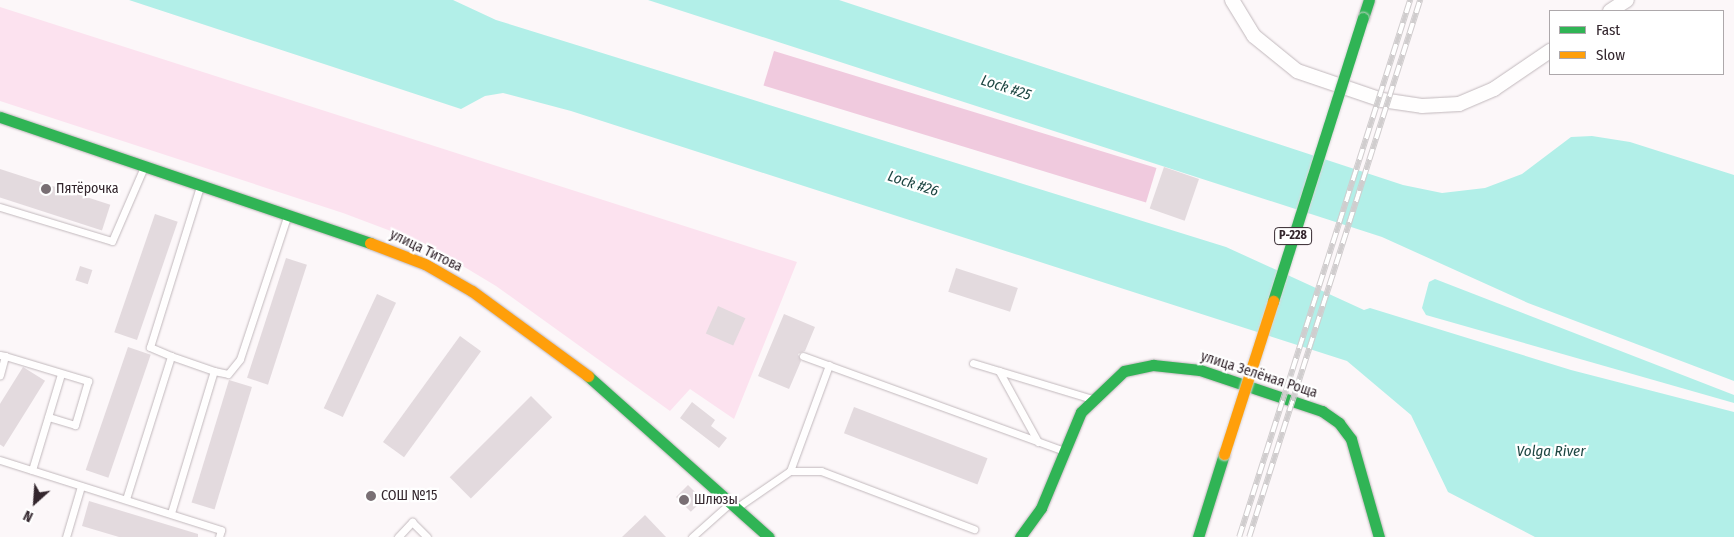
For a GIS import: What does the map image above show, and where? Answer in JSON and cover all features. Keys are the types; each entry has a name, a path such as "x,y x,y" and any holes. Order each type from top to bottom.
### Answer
{"main road":[{"name":"Р-228","path":"1198,537 1369,0"},
{"name":"улица Титова","path":"0,117 377,243 472,291 598,384 736,503 769,537"},
{"name":"улица Зелёная Роща","path":"1020,537 1041,508 1081,412 1092,399 1124,371 1153,365 1200,370 1322,411 1339,423 1351,439 1379,537"}],"street":[{"path":"1232,0 1254,36 1297,72 1382,100 1422,106 1459,104 1494,89 1549,52"},
{"path":"1612,10 1627,0"}],"lane":[{"path":"0,208 112,240 145,164"},
{"path":"202,183 150,347 214,371 228,374 240,359 289,213"},
{"path":"0,375 3,356 88,381 75,425 48,417"},
{"path":"126,499 171,356"},
{"path":"803,356 1064,452"},
{"path":"972,363 1092,399"},
{"path":"790,471 829,365"},
{"path":"171,513 214,371"},
{"path":"999,371 1038,442"},
{"path":"32,470 61,374"},
{"path":"0,460 221,530 219,537"},
{"path":"692,537 736,503 790,471 821,471 974,529"},
{"path":"66,537 81,486"},
{"path":"398,537 412,522 427,537"}],"shaded area":[{"path":"0,7 797,262 734,419 690,389 670,411 496,286 428,245 343,213 0,101"},
{"path":"774,51 1157,168 1146,202 763,85"}],"water":[{"path":"129,0 453,0 496,20 1226,247 1364,310 1370,308 1571,370 1734,412 1734,537 1535,537 1448,492 1411,415 1347,361 571,111 503,93 485,96 461,109"},
{"name":"Lock #25","path":"648,0 839,0 1403,185 1442,193 1485,188 1522,174 1571,137 1592,136 1630,142 1734,175 1734,381 1528,303 1382,237"},
{"path":"1435,279 1734,395 1734,403 1426,315 1422,308 1429,282"}],"building":[{"path":"1164,167 1199,179 1185,221 1150,209"},
{"path":"0,169 110,205 102,231 0,197"},
{"path":"155,214 178,222 137,340 114,332"},
{"path":"286,258 307,265 268,385 247,378"},
{"path":"80,266 92,270 88,284 75,280"},
{"path":"956,268 1018,288 1010,312 948,292"},
{"path":"377,294 396,303 343,417 324,408"},
{"path":"718,306 745,318 733,346 706,333"},
{"path":"784,314 815,327 805,351 798,354 801,361 789,389 758,376"},
{"path":"460,336 481,351 404,457 383,442"},
{"path":"128,347 151,355 108,478 86,470"},
{"path":"23,367 45,381 4,447 0,445 0,404"},
{"path":"229,380 252,387 215,509 192,502"},
{"path":"531,396 552,417 471,499 450,477"},
{"path":"692,402 715,420 711,426 727,438 719,448 680,418"},
{"path":"854,407 988,458 977,484 844,433"},
{"path":"688,485 703,500 691,512 676,497"},
{"path":"89,501 198,534 198,537 119,537 82,526"},
{"path":"645,515 666,537 622,537"}],"railway":[{"path":"1239,537 1410,0"},
{"path":"1249,537 1420,0"}],"traffic: fast":[{"path":"1363,18 1369,0"},
{"path":"1273,301 1363,18"},
{"path":"0,117 370,243"},
{"path":"1020,537 1041,508 1081,412 1124,371 1153,365 1200,370 1322,411 1339,423 1351,439 1379,537"},
{"path":"588,376 769,537"},
{"path":"1198,537 1224,454"}],"traffic: slow":[{"path":"370,243 425,264 472,291 588,376"},
{"path":"1224,454 1273,301"}],"place":[{"name":"Пятёрочка","path":"46,189"},
{"name":"СОШ №15","path":"371,496"},
{"name":"Шлюзы","path":"684,500"}],"water label":[{"name":"Lock #26","path":"913,184"},
{"name":"Volga River","path":"1551,452"}]}
